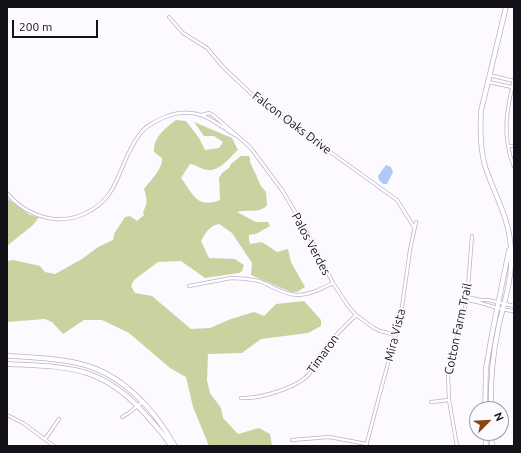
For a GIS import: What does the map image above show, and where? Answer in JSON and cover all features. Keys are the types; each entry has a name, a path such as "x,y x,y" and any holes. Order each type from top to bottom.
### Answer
{"street":[{"path":"491,401 493,363 510,275 511,244 505,219 486,168 482,150 480,126 489,76 506,7"},
{"name":"Falcon Oaks Drive","path":"169,17 183,33 207,48 223,67 258,100 397,200 414,227"},
{"path":"489,76 514,80 506,122 508,146 514,168"},
{"path":"488,82 512,87"},
{"name":"Palos Verdes","path":"7,193 17,204 44,217 60,220 81,215 101,204 110,193 129,151 143,130 162,118 175,113 202,115 210,113 230,128 238,137"},
{"name":"Palos Verdes","path":"202,115 238,137 250,147 282,190 306,230 333,283 344,301 356,315 380,331 396,335"},
{"path":"508,146 514,146"},
{"name":"Mira Vista","path":"366,445 402,314 414,227 416,222"},
{"name":"Cotton Farm Trail","path":"457,446 449,400 449,368 467,299 472,236"},
{"path":"485,401 486,368 511,244"},
{"path":"189,286 231,278 241,278 260,282 296,295 309,294 333,283"},
{"path":"467,299 499,302 514,306"},
{"path":"467,299 514,311"},
{"name":"Timaron","path":"241,398 249,398 278,392 306,378 311,373 326,348 338,332 356,315"},
{"path":"7,356 62,360 78,363 93,368 120,382 142,401 176,446"},
{"path":"7,364 70,368 92,374 109,382 125,394 137,406 166,437 171,446"},
{"path":"431,402 449,400"},
{"path":"122,417 129,413 142,401"},
{"path":"7,415 23,423 54,446"},
{"path":"45,439 59,419"},
{"path":"292,440 300,438 329,437 366,445"}],"green space":[{"path":"176,120 186,121 199,138 205,150 219,148 223,142 214,136 204,136 194,122 232,138 238,150 221,166 213,170 204,169 190,164 181,178 196,198 201,201 206,203 220,200 219,178 222,173 241,156 249,156 250,162 261,186 266,192 267,205 264,208 257,210 237,212 256,222 268,222 270,226 256,234 249,235 250,244 262,242 277,252 288,249 291,262 305,287 297,292 291,292 251,275 252,263 232,233 219,224 210,228 201,241 209,258 235,259 244,265 242,271 239,273 205,278 181,261 158,262 134,280 131,286 135,293 152,296 191,329 210,328 231,319 254,312 264,316 276,304 304,301 321,320 321,326 308,333 261,339 242,353 208,354 207,380 210,393 221,408 223,418 238,434 259,428 270,434 272,446 209,446 193,407 186,377 170,368 129,333 102,320 84,320 63,334 52,322 45,319 7,322 7,261 13,260 40,266 45,272 55,274 82,259 98,247 113,240 114,234 125,217 130,216 137,221 144,215 143,212 146,206 144,189 156,175 162,162 162,158 154,152 155,142 160,134"},
{"path":"7,198 30,215 39,217 33,225 7,246"}],"water":[{"path":"386,165 391,167 393,172 387,184 383,184 379,180 378,176"}]}
